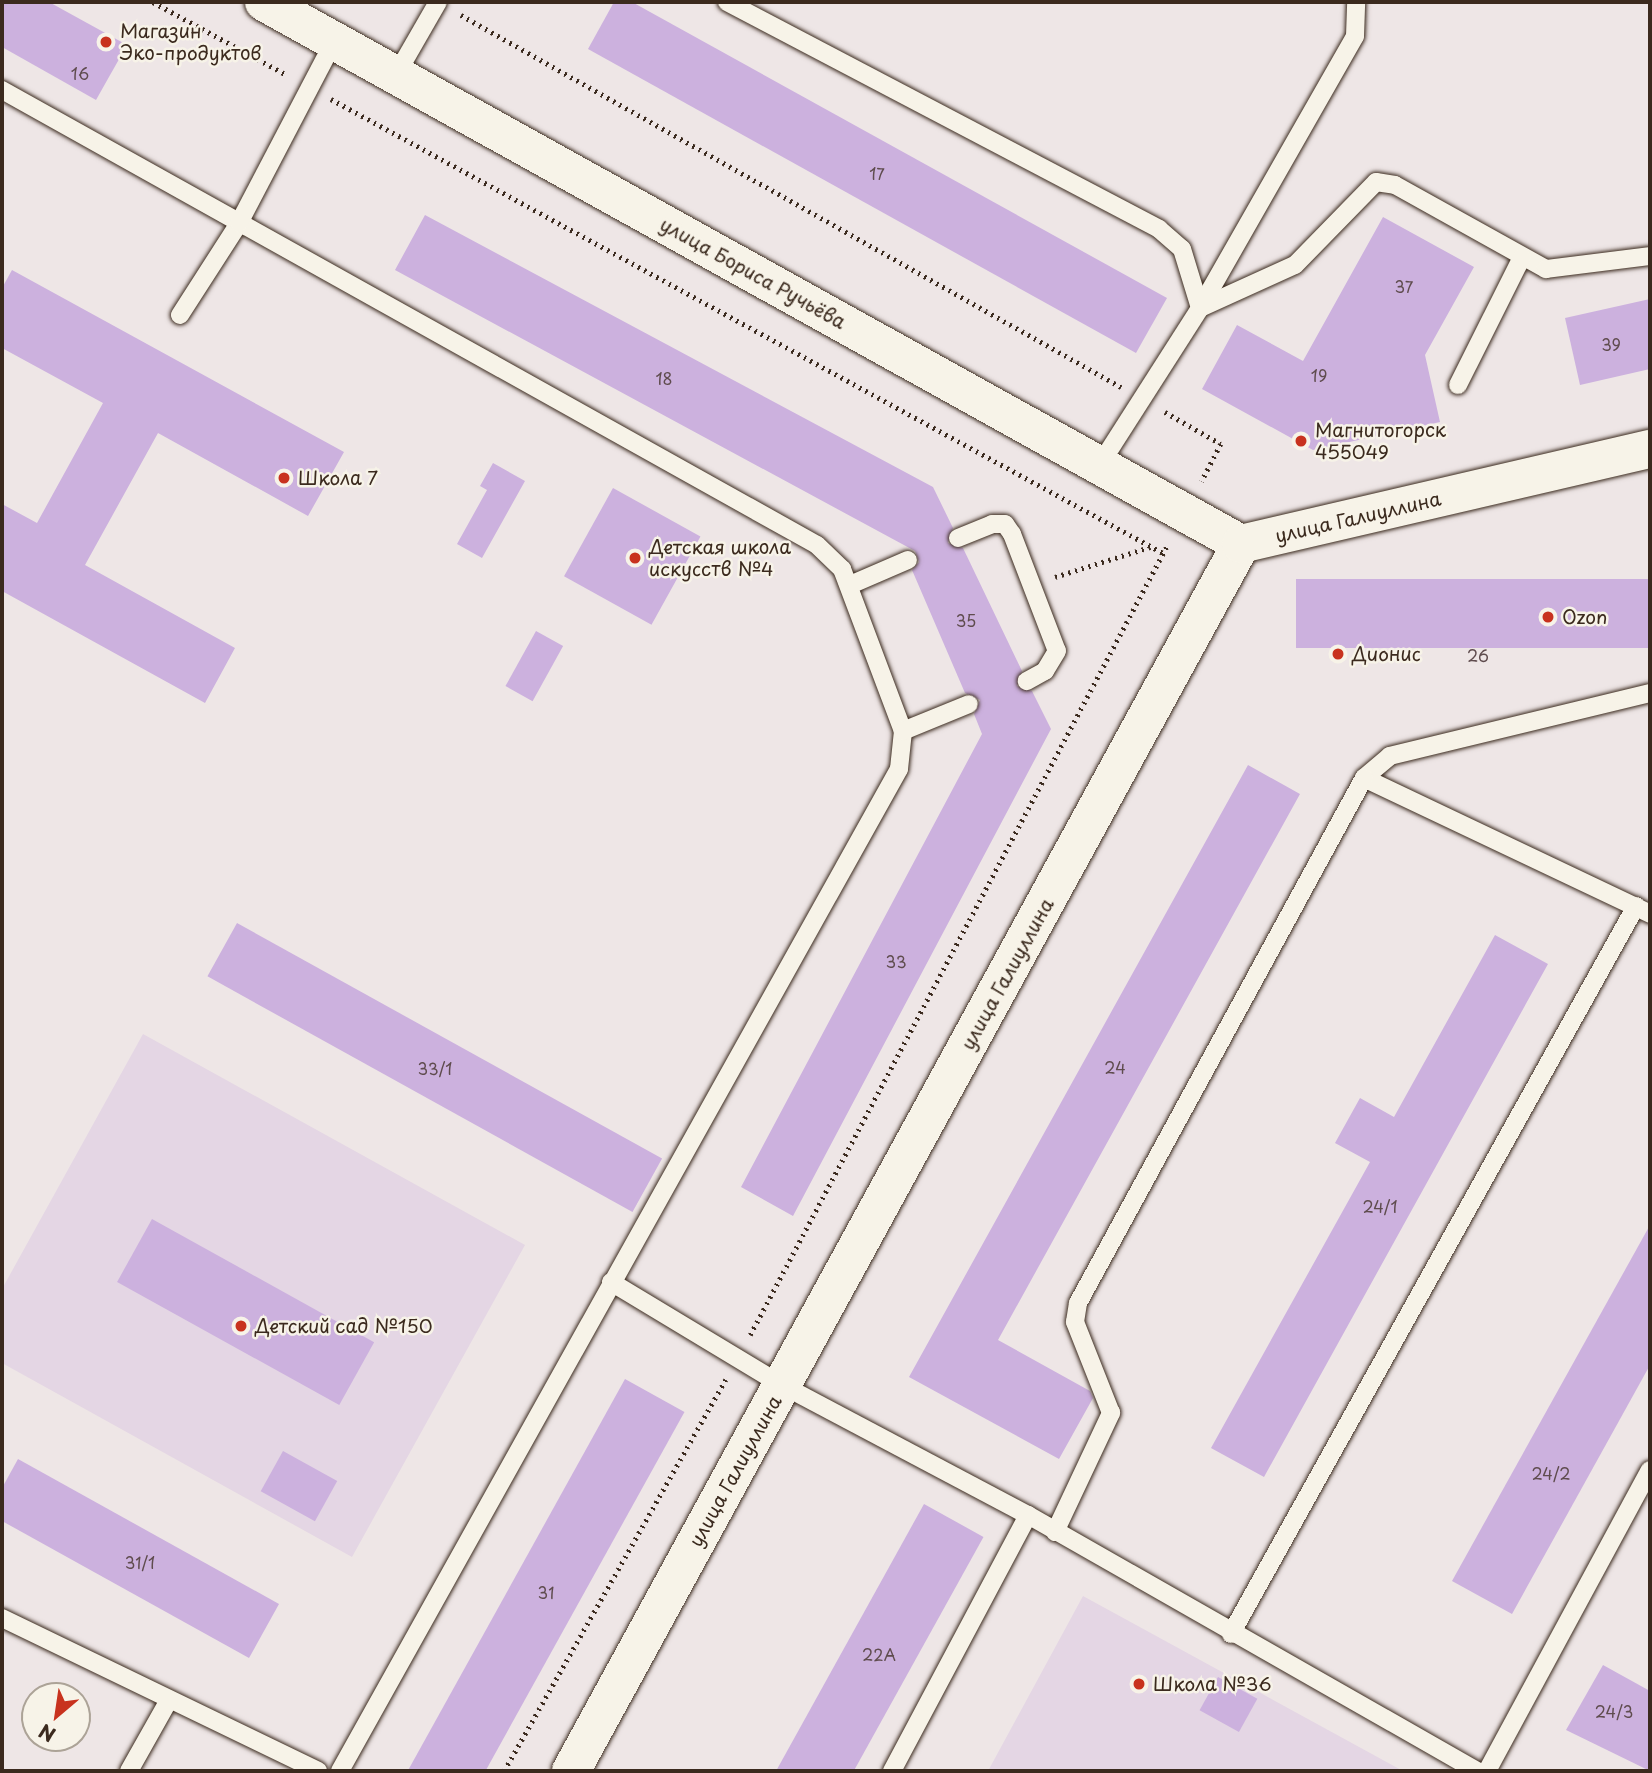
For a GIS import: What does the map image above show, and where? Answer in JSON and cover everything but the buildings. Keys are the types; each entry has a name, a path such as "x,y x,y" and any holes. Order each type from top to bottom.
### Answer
{"street":[{"name":"улица Бориса Ручьёва","path":"264,2 305,12 334,41 1241,544"},
{"name":"улица Галиуллина","path":"571,1771 1241,544 1650,449"}],"lane":[{"path":"396,75 438,2"},
{"path":"727,2 1159,229 1182,249 1200,308"},
{"path":"1099,466 1139,397 1200,308 1355,36 1356,2"},
{"path":"180,315 239,223 334,41"},
{"path":"2,90 817,545 850,585 903,731 899,769 340,1771"},
{"path":"1200,308 1295,265 1376,183 1395,185 1546,269 1576,269 1650,256"},
{"path":"1458,385 1522,257"},
{"path":"958,538 1004,524 1032,585 1057,651 1045,671 1027,681"},
{"path":"850,585 908,560"},
{"path":"1055,1532 1111,1413 1075,1322 1078,1303 1364,778 1390,757 1650,693"},
{"path":"903,731 970,704"},
{"path":"1231,1634 1643,910 1364,778"},
{"path":"611,1282 739,1355 782,1385 1027,1515 1231,1634 1477,1771"},
{"path":"1487,1771 1650,1470"},
{"path":"892,1771 1027,1515"},
{"path":"2,1618 318,1771"},
{"path":"129,1771 169,1700"}],"path":[{"path":"153,2 1163,553"},
{"path":"438,2 1221,443 739,1355 504,1771"},
{"path":"1032,585 1151,547"}],"shaded area":[{"name":"Детский сад №150","path":"143,1034 525,1245 352,1557 2,1363 2,1289"},
{"name":"Школа №36","path":"1083,1596 1403,1771 988,1771"}],"place":[{"name":"Магазин Эко-продуктов","path":"106,42"},
{"name":"Магнитогорск 455049","path":"1301,441"},
{"name":"Школа 7","path":"284,478"},
{"name":"Детская школа искусств №4","path":"635,558"},
{"name":"Ozon","path":"1548,617"},
{"name":"Дионис","path":"1338,654"},
{"name":"Детский сад №150","path":"241,1326"},
{"name":"Школа №36","path":"1139,1684"}]}
